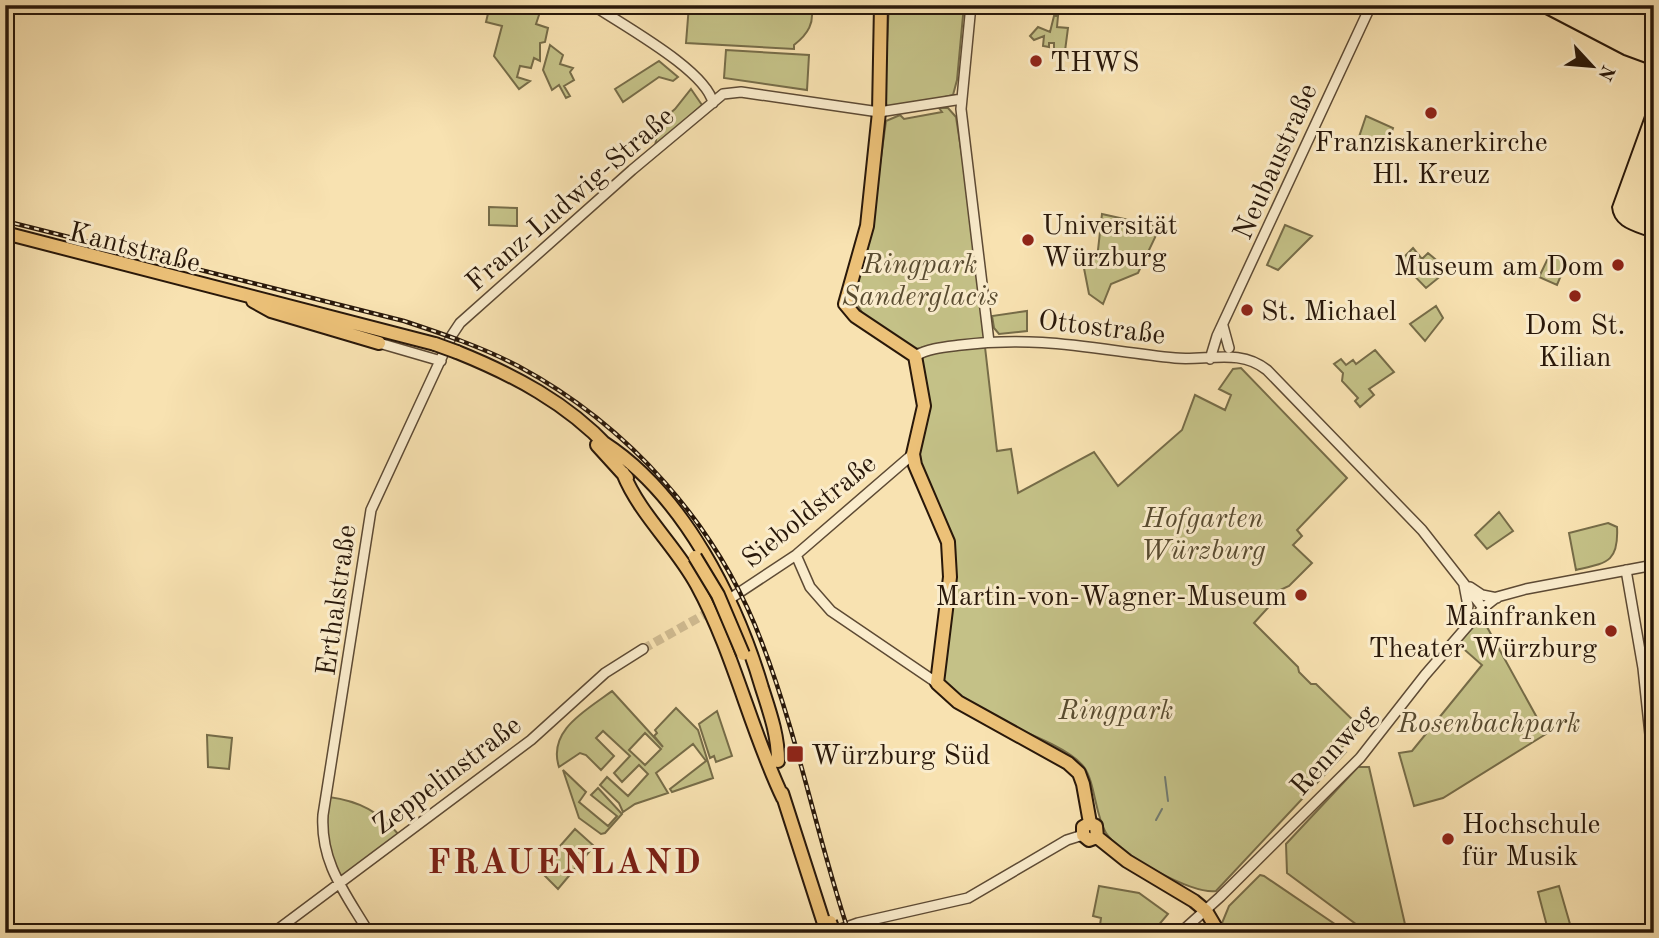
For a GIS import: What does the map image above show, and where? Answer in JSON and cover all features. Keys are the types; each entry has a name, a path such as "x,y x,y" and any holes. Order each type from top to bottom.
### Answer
{"main road":[{"path":"881,5 879,112 867,226 845,304 855,316 915,356 924,406 913,454 948,542 950,577 937,683 958,702 1068,763 1079,773 1086,829 1098,828 1097,837 1127,861 1206,911 1219,933"},
{"path":"5,233 434,346 536,389 577,418 632,465 669,505 730,599 754,660 778,741 778,761"},
{"name":"Kantstraße","path":"5,239 253,301"},
{"path":"253,301 434,346"},
{"path":"253,301 271,311 379,343"},
{"path":"456,355 553,407 585,433 623,473 693,559"},
{"path":"604,443 655,501 718,596 778,761 830,929"},
{"path":"623,473 636,498 687,568 709,612 729,655 760,748 783,798"},
{"path":"740,655 783,798 830,929"}],"street":[{"path":"593,5 659,50 698,80 717,100 741,92 879,112 962,99"},
{"path":"971,5 962,99 989,342"},
{"name":"Neubaustraße","path":"1210,359 1217,336 1371,5"},
{"name":"Franz-Ludwig-Straße","path":"452,335 460,323 632,170 717,100"},
{"path":"1223,324 1229,348"},
{"name":"Erthalstraße","path":"369,933 339,883 324,845 323,815 370,510 452,335"},
{"name":"Ottostraße","path":"915,356 936,348 989,342 1046,340 1174,358 1242,356"},
{"path":"379,343 441,361"},
{"path":"1229,348 1239,350 1242,356 1267,370 1416,523 1483,608"},
{"path":"1222,357 1229,348"},
{"name":"Sieboldstraße","path":"730,599 796,555 913,454"},
{"path":"796,555 810,587 831,611 937,683"},
{"path":"1463,582 1477,592 1497,598 1567,579 1654,565"},
{"path":"1626,570 1643,668 1654,772"},
{"path":"1463,582 1468,606 1464,628"},
{"name":"Rennweg","path":"1180,933 1206,911 1360,758 1464,628 1497,598"},
{"path":"709,612 730,599"},
{"name":"Zeppelinstraße","path":"273,933 531,740 604,673 643,649"},
{"path":"830,929 968,898 1086,829"}],"green space":[{"path":"490,5 514,5 517,10 520,6 540,12 536,24 548,28 545,42 540,43 540,61 534,58 531,68 520,66 517,77 530,81 519,89 494,56 502,26 486,22"},
{"path":"689,5 811,5 812,17 809,28 794,45 794,49 686,43"},
{"path":"889,5 964,5 957,80 953,95 896,109 887,106 884,99"},
{"path":"1054,16 1058,16 1057,27 1068,28 1065,51 1054,49 1054,43 1049,43 1049,47 1043,46 1044,36 1034,40 1030,36 1038,27 1050,32"},
{"path":"550,45 563,55 560,64 573,68 570,72 574,80 564,86 570,96 566,98 559,85 552,90 543,70"},
{"path":"726,50 809,55 807,90 724,78"},
{"path":"659,61 678,77 673,81 659,77 623,102 615,89"},
{"path":"691,89 702,105 655,147 657,133 653,128 675,109"},
{"name":"Ringpark Sanderglacis","path":"939,108 948,108 956,117 990,337 915,349 862,313 854,297 870,237 886,121 900,115 904,119 942,112"},
{"path":"1366,116 1393,128 1385,151 1358,140"},
{"path":"489,207 517,208 517,226 489,225"},
{"path":"1102,214 1160,227 1138,273 1111,284 1103,304 1089,294 1082,258 1097,259"},
{"path":"1285,225 1312,236 1278,270 1267,265"},
{"path":"1413,248 1422,259 1428,253 1448,270 1426,288 1400,261"},
{"path":"1550,254 1567,261 1557,285 1539,277"},
{"path":"1436,306 1443,318 1425,341 1410,324"},
{"path":"1027,311 1027,331 999,334 994,328 992,316"},
{"path":"985,347 997,451 1011,449 1018,493 1094,452 1118,486 1182,430 1195,395 1225,410 1231,395 1219,389 1233,369 1241,368 1347,478 1297,530 1302,536 1293,545 1312,563 1289,586 1278,591 1275,600 1254,623 1298,667 1299,672 1311,684 1316,684 1361,728 1342,747 1346,752 1216,891 1205,891 1174,880 1140,862 1113,842 1102,826 1088,773 1074,758 1046,741 966,706 940,687 954,579 918,462 919,352"},
{"path":"1375,350 1394,372 1369,389 1374,395 1360,407 1355,401 1358,398 1342,381 1343,373 1334,364 1341,359 1346,365 1353,360 1356,364"},
{"path":"1499,512 1513,531 1487,549 1475,535"},
{"path":"1608,523 1617,527 1613,555 1603,563 1576,570 1569,533"},
{"name":"Rosenbachpark","path":"1479,620 1487,627 1546,734 1443,798 1414,806 1399,753 1412,751 1482,665 1458,644"},
{"path":"612,691 663,747 654,736 657,733 655,730 676,708 698,730 713,778 672,792 670,789 706,761 693,744 656,773 668,793 635,804 623,812 619,803 600,785 607,777 628,796 648,774 639,765 622,782 614,773 630,756 603,731 596,738 614,756 601,770 586,755 580,753 559,767 557,754 564,732 581,714","holes":["645,733 661,749 645,765 629,750"]},
{"path":"717,711 732,756 716,762 714,756 710,758 699,724"},
{"path":"207,735 232,738 229,769 208,767"},
{"path":"1358,767 1369,767 1407,933 1368,933 1287,873 1286,844"},
{"path":"563,770 586,792 579,802 608,826 617,816 591,795 598,788 622,814 605,833 601,834 579,818"},
{"path":"329,797 350,801 368,809 399,835 340,878 329,849"},
{"path":"575,829 594,846 558,889 539,870"},
{"path":"1260,875 1348,933 1227,933 1222,923 1229,906"},
{"path":"1099,886 1139,893 1168,914 1152,933 1099,932 1101,918 1093,916"},
{"path":"1559,886 1570,924 1548,930 1538,892"}],"waterway":[{"path":"1165,777 1168,801"},
{"path":"1156,820 1162,809"}],"tunnel":[{"path":"643,649 707,613"}],"tram line":[{"path":"1528,5 1624,55 1654,66"},
{"path":"1654,91 1612,207 1621,225 1654,239"}],"railway":[{"path":"5,221 404,321 462,341 518,366 558,390 632,448 665,482 694,519 721,558 743,600 775,679 849,933"}],"place":[{"name":"THWS","path":"1036,61"},
{"name":"Franziskanerkirche Hl. Kreuz","path":"1431,113"},
{"name":"Universität Würzburg","path":"1028,240"},
{"name":"Museum am Dom","path":"1618,265"},
{"name":"Dom St. Kilian","path":"1575,296"},
{"name":"St. Michael","path":"1247,310"},
{"name":"Martin-von-Wagner-Museum","path":"1301,595"},
{"name":"Mainfranken Theater Würzburg","path":"1611,631"},
{"name":"Würzburg Süd","path":"795,754"},
{"name":"Hochschule für Musik","path":"1448,839"}],"district":[{"name":"FRAUENLAND","path":"565,861"}],"park label":[{"name":"Hofgarten Würzburg","path":"1203,533"},
{"name":"Ringpark","path":"1116,709"}]}
